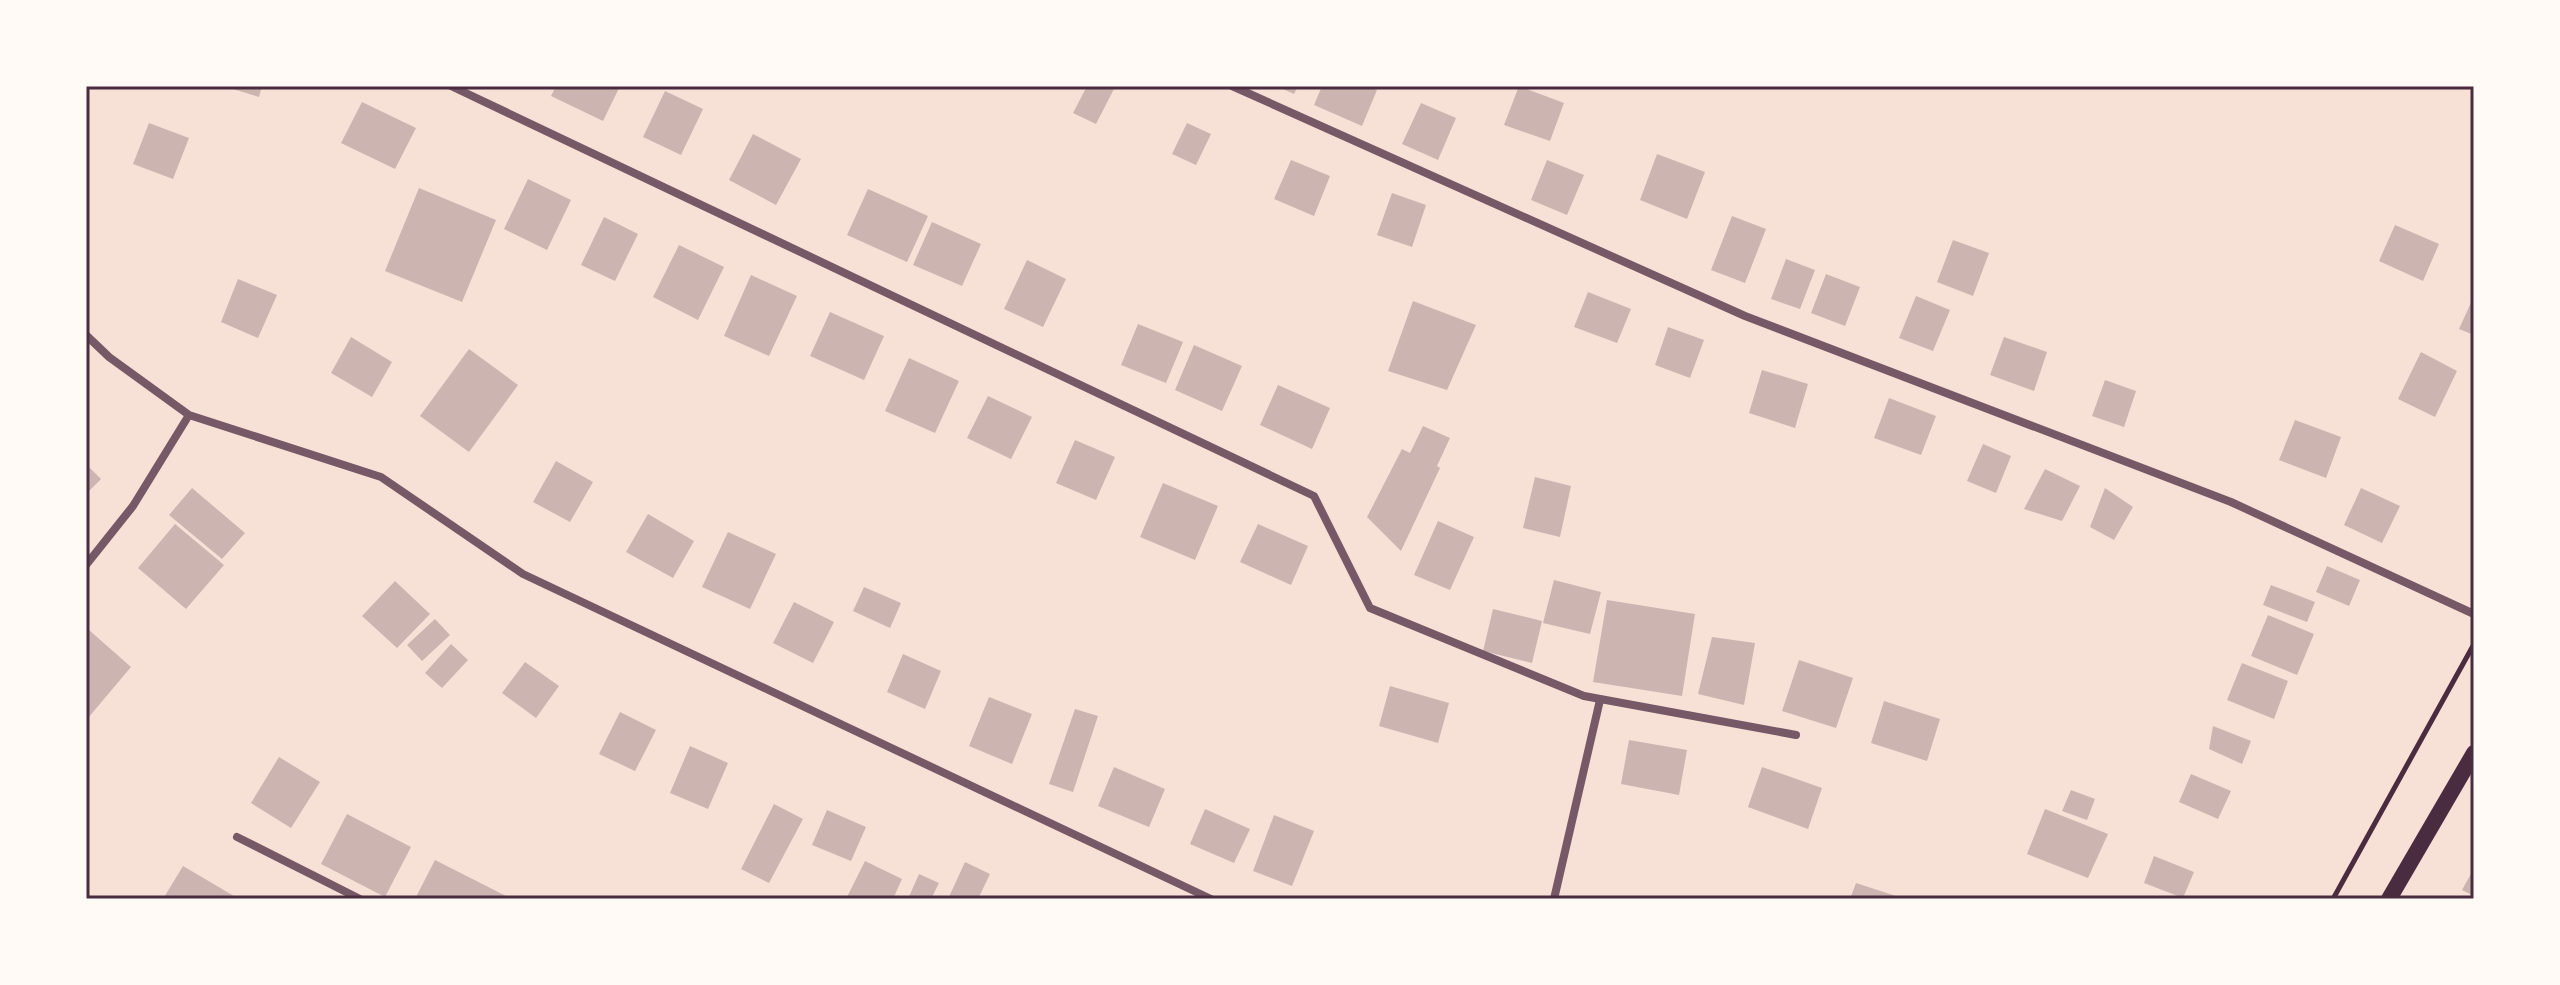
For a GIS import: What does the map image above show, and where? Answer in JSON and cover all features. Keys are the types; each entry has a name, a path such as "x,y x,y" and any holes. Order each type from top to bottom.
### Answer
{"main road":[{"path":"2389,899 2474,753"}],"street":[{"path":"451,86 1314,496 1370,608 1600,700 1796,735"},
{"path":"1232,86 1745,316 2231,502 2474,614"},
{"path":"86,335 109,357 189,415 381,477 523,574 1211,899"},
{"path":"86,565 133,506 189,415"},
{"path":"1554,899 1600,700"},
{"path":"237,837 360,899"}],"path":[{"path":"2333,899 2474,644"}],"building":[{"path":"223,86 262,86 259,97"},
{"path":"556,86 620,86 603,121 551,96"},
{"path":"1087,86 1115,87 1096,124 1073,113"},
{"path":"1276,86 1298,86 1294,94"},
{"path":"1322,86 1368,86 1377,90 1362,126 1314,105"},
{"path":"1519,86 1564,103 1550,141 1504,125"},
{"path":"665,91 703,109 681,155 643,137"},
{"path":"362,102 416,128 395,169 341,143"},
{"path":"1421,103 1456,118 1438,160 1402,144"},
{"path":"149,123 189,138 173,179 133,164"},
{"path":"1187,123 1211,134 1196,165 1172,154"},
{"path":"753,134 801,159 776,205 729,180"},
{"path":"1657,154 1705,172 1687,219 1640,200"},
{"path":"1291,160 1330,176 1314,216 1274,199"},
{"path":"1547,160 1584,175 1567,215 1531,200"},
{"path":"528,179 571,200 547,250 504,229"},
{"path":"419,188 496,220 462,302 385,271"},
{"path":"868,189 928,216 907,262 847,235"},
{"path":"1392,193 1426,205 1412,247 1377,235"},
{"path":"1732,216 1766,229 1745,283 1711,270"},
{"path":"604,217 638,234 615,281 581,265"},
{"path":"932,222 981,244 962,286 913,265"},
{"path":"2395,225 2439,244 2423,281 2379,261"},
{"path":"1953,240 1989,253 1973,296 1937,282"},
{"path":"679,245 724,267 698,320 653,297"},
{"path":"1786,259 1815,270 1800,309 1771,299"},
{"path":"1027,260 1066,279 1043,327 1004,309"},
{"path":"1826,274 1860,287 1845,326 1811,313"},
{"path":"751,275 797,296 769,356 724,336"},
{"path":"238,279 277,295 258,338 221,322"},
{"path":"1588,292 1631,309 1617,343 1574,327"},
{"path":"1916,296 1950,310 1933,351 1899,338"},
{"path":"2474,296 2474,335 2459,329"},
{"path":"1413,301 1476,325 1447,390 1388,371"},
{"path":"830,312 884,336 864,380 810,356"},
{"path":"1138,324 1183,342 1166,383 1121,365"},
{"path":"1668,327 1704,340 1690,378 1655,365"},
{"path":"351,337 392,362 372,397 331,373"},
{"path":"2004,337 2047,352 2034,391 1990,375"},
{"path":"1194,345 1242,366 1222,411 1175,390"},
{"path":"469,349 518,385 469,452 420,416"},
{"path":"2421,352 2457,371 2435,417 2398,399"},
{"path":"909,358 959,381 935,433 885,411"},
{"path":"1762,370 1808,384 1795,428 1749,413"},
{"path":"2105,380 2136,391 2124,427 2092,416"},
{"path":"1278,385 1330,408 1312,449 1260,425"},
{"path":"988,396 1032,417 1011,459 967,438"},
{"path":"1889,398 1936,416 1921,455 1874,438"},
{"path":"2295,420 2341,437 2326,478 2279,460"},
{"path":"1423,426 1450,438 1437,466 1440,468 1401,551 1367,517 1402,449 1410,453"},
{"path":"1075,440 1115,457 1096,500 1056,483"},
{"path":"1983,444 2011,456 1996,493 1967,481"},
{"path":"556,461 593,482 570,522 533,502"},
{"path":"86,464 101,479 86,494"},
{"path":"2045,469 2080,486 2062,521 2024,509"},
{"path":"1535,477 1571,486 1560,537 1523,528"},
{"path":"1163,483 1218,506 1195,560 1140,537"},
{"path":"192,488 245,533 222,559 169,515"},
{"path":"2105,488 2133,507 2114,540 2090,527"},
{"path":"2361,488 2400,506 2382,543 2344,525"},
{"path":"648,514 694,541 673,578 626,552"},
{"path":"1438,521 1474,537 1450,590 1414,575"},
{"path":"175,524 224,565 186,609 138,568"},
{"path":"1258,524 1308,546 1291,585 1240,562"},
{"path":"728,532 776,554 750,609 702,587"},
{"path":"2327,566 2360,580 2349,606 2316,592"},
{"path":"1554,580 1601,592 1590,634 1543,623"},
{"path":"395,581 430,614 397,648 362,616"},
{"path":"2271,585 2315,602 2307,622 2263,605"},
{"path":"864,587 901,603 890,628 853,611"},
{"path":"1607,600 1695,614 1682,696 1593,682"},
{"path":"794,602 834,622 813,663 773,643"},
{"path":"1493,609 1542,621 1532,663 1483,651"},
{"path":"2268,615 2314,634 2297,675 2251,656"},
{"path":"435,619 450,635 422,661 407,645"},
{"path":"89,630 131,667 88,718 86,634"},
{"path":"1712,637 1755,643 1744,705 1698,694"},
{"path":"451,644 468,660 442,688 425,673"},
{"path":"903,654 941,671 925,709 887,692"},
{"path":"1799,660 1853,678 1836,728 1782,711"},
{"path":"525,662 559,686 536,718 502,693"},
{"path":"2242,663 2288,681 2274,719 2227,700"},
{"path":"1390,686 1449,703 1438,743 1379,726"},
{"path":"989,697 1032,714 1012,764 969,746"},
{"path":"1884,701 1940,719 1927,761 1871,743"},
{"path":"1075,709 1098,716 1073,792 1049,784"},
{"path":"620,712 656,730 635,771 599,754"},
{"path":"2213,726 2251,741 2242,764 2209,749"},
{"path":"1629,740 1687,750 1679,795 1621,784"},
{"path":"690,746 728,763 708,809 670,793"},
{"path":"279,757 320,782 291,828 251,803"},
{"path":"1114,767 1165,789 1149,827 1098,806"},
{"path":"1762,767 1822,788 1808,829 1748,807"},
{"path":"2191,774 2231,791 2218,819 2179,802"},
{"path":"2071,790 2095,799 2087,820 2062,811"},
{"path":"774,804 803,819 769,883 741,869"},
{"path":"1205,809 1250,829 1234,863 1190,844"},
{"path":"2045,809 2108,834 2088,878 2027,854"},
{"path":"827,810 866,827 851,861 812,845"},
{"path":"347,814 411,847 385,897 321,864"},
{"path":"1274,815 1314,831 1292,886 1253,871"},
{"path":"2154,856 2194,872 2183,898 2144,883"},
{"path":"435,860 512,899 415,899"},
{"path":"865,861 902,879 893,899 846,899"},
{"path":"965,862 990,874 978,899 948,899"},
{"path":"183,866 239,899 163,899"},
{"path":"2474,868 2474,896 2462,890"},
{"path":"919,874 939,883 931,899 908,899"},
{"path":"1856,883 1902,898 1902,899 1850,899"}]}
